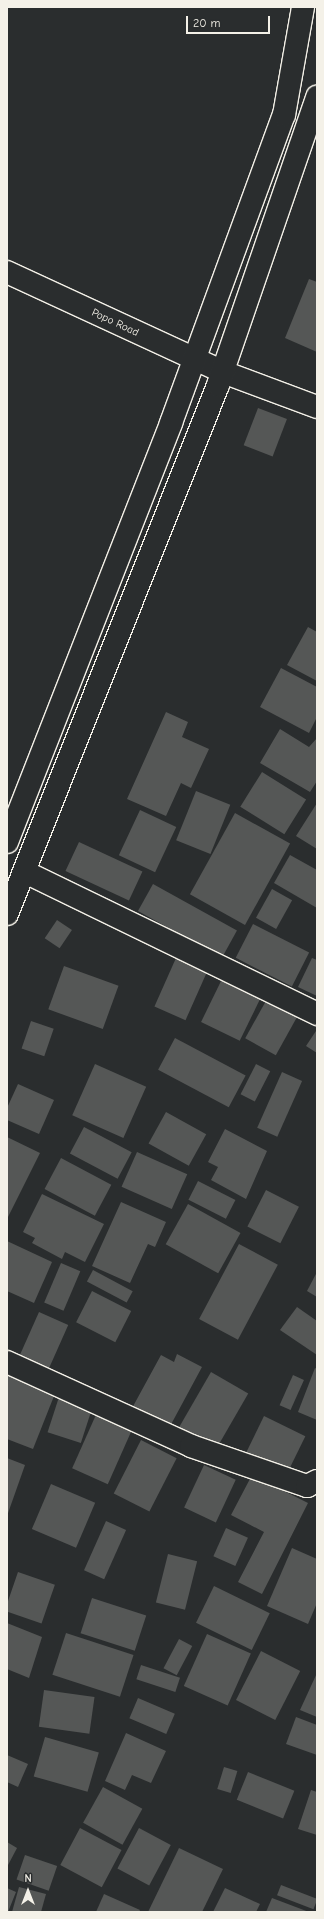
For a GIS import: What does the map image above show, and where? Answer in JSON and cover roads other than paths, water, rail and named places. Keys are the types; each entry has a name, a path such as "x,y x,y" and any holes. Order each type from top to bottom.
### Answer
{"main road":[{"path":"7,842 194,360 284,115 303,7"},
{"path":"7,914 25,872 124,613 223,372 317,97"},
{"name":"Popo Road","path":"7,272 194,360 317,407"},
{"path":"25,872 317,1014"},
{"path":"7,1362 191,1446 307,1486 317,1481"}]}
